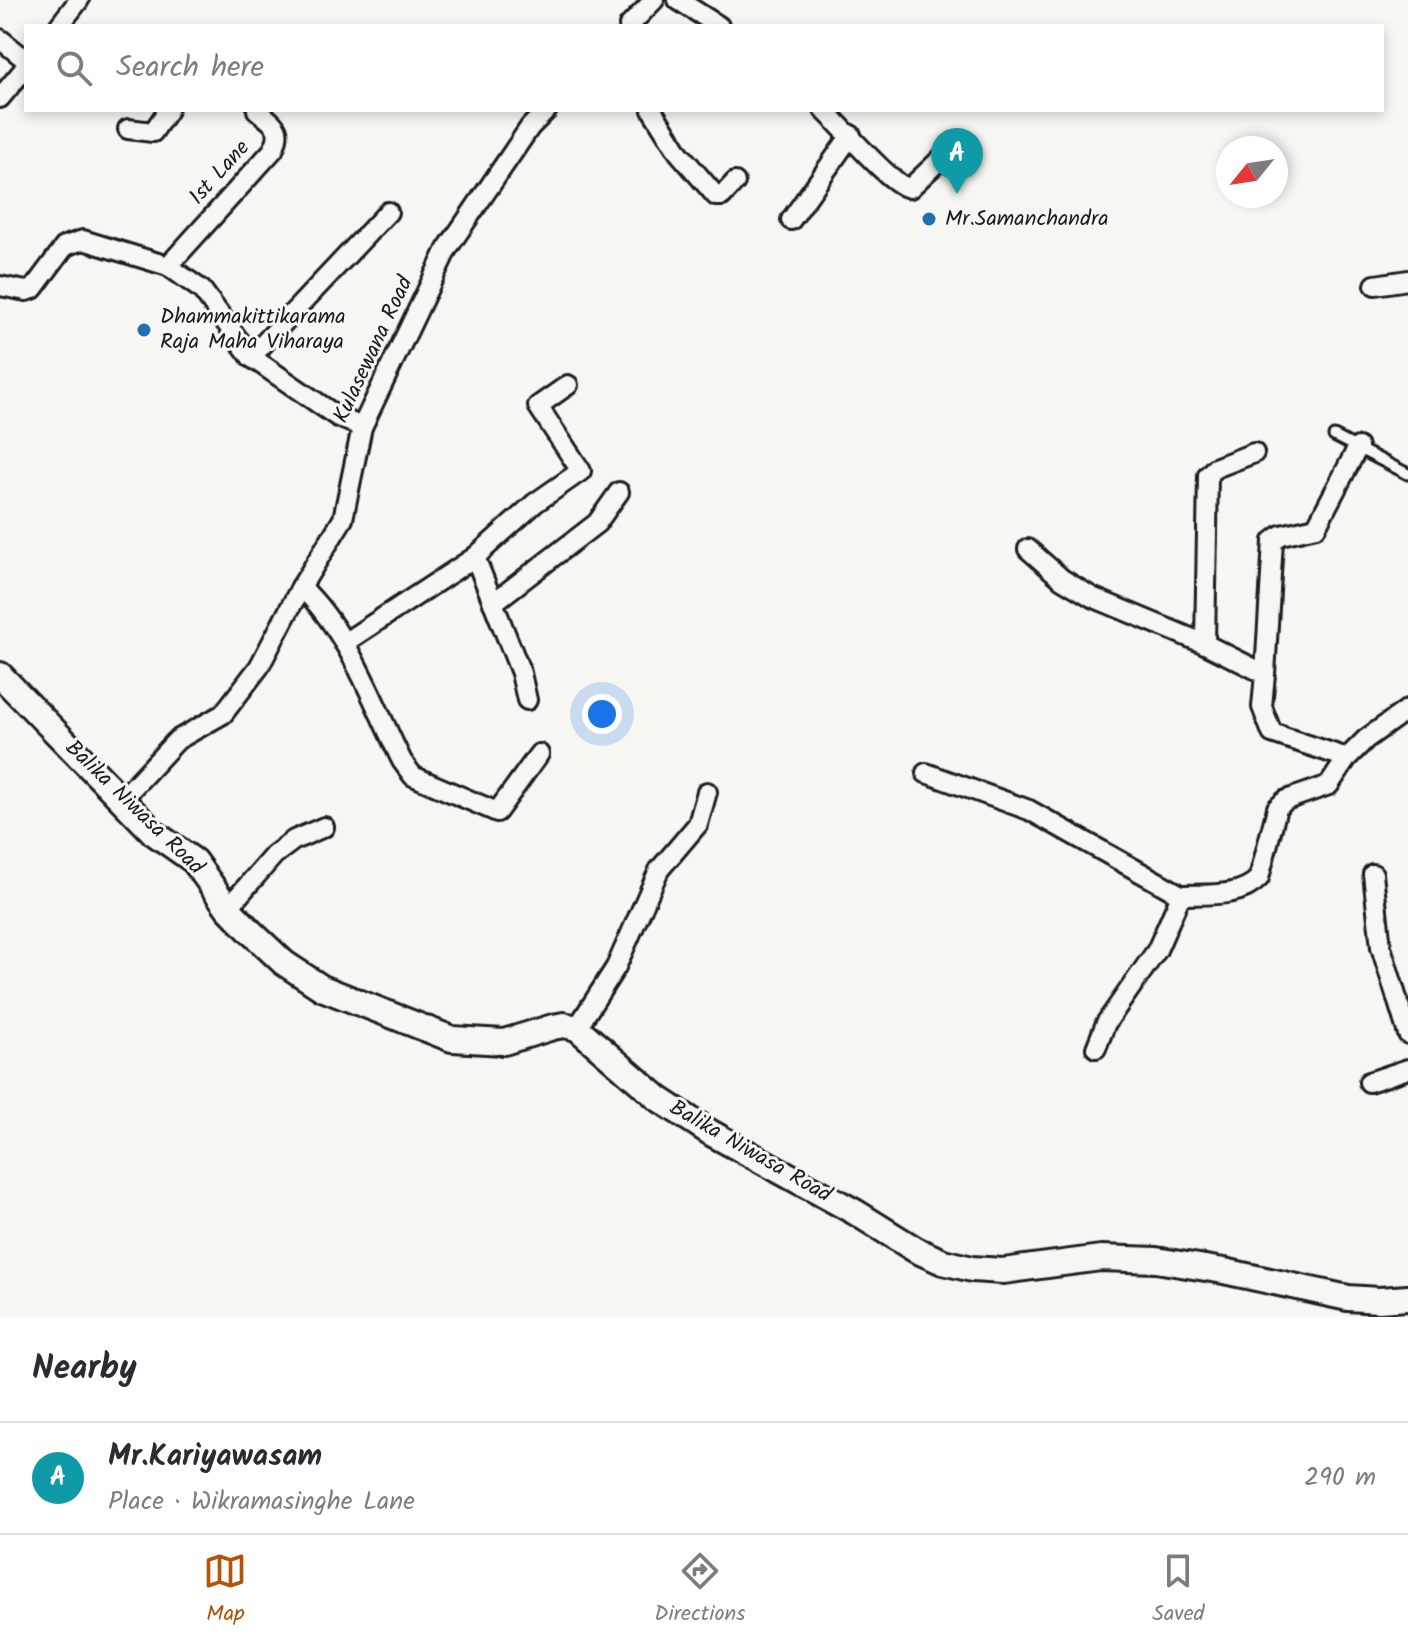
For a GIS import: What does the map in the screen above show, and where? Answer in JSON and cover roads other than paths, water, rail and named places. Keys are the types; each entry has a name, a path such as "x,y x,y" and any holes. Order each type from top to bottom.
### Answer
{"street":[{"path":"61,24 79,0"},
{"path":"631,24 654,0"},
{"path":"678,0 716,24"},
{"path":"0,39 24,58"},
{"path":"0,98 24,69"},
{"path":"128,129 153,132 167,112"},
{"name":"1st Lane","path":"168,266 273,150 279,136 277,127 259,112"},
{"name":"Kulasewana Road","path":"121,800 177,740 223,714 259,667 301,587 343,519 362,427 447,249 530,127 545,112"},
{"path":"653,112 679,153 716,196 722,196 735,182"},
{"path":"826,112 884,173 902,187 910,188 954,143"},
{"path":"791,220 846,130"},
{"path":"251,357 388,212"},
{"path":"0,286 26,291 33,289 65,246 83,240 168,266 202,290 251,357 338,417 362,427"},
{"path":"1375,285 1408,280"},
{"path":"344,643 475,557 535,503 581,471 538,406 568,385"},
{"path":"1347,758 1272,733 1262,707 1273,541 1281,535 1316,527 1358,447"},
{"path":"1205,644 1208,475 1215,468 1254,453"},
{"path":"493,603 597,523 619,492"},
{"path":"1028,549 1062,579 1092,597 1205,644 1265,674"},
{"path":"475,557 521,673 527,700"},
{"path":"301,587 317,602 344,643 402,761 413,776 497,812 539,754"},
{"name":"Balika Niwasa Road","path":"0,675 154,833 194,861 228,908 284,963 322,988 452,1039 504,1042 553,1027 564,1025 577,1028 648,1090 711,1133 855,1212 916,1250 943,1262 972,1269 1003,1271 1101,1258 1156,1260 1348,1298 1408,1298"},
{"path":"926,773 1029,810 1181,895 1224,894 1251,887 1259,878 1277,808 1286,800 1329,785 1347,758 1366,739 1408,709"},
{"path":"577,1028 616,967 659,870 698,824 707,792"},
{"path":"228,908 274,855 294,840 324,827"},
{"path":"1373,874 1381,947 1408,1034"},
{"path":"1096,1048 1106,1023 1157,950 1181,895"},
{"path":"1369,1082 1408,1069"}],"lane":[{"path":"1334,436 1408,474"}],"place":[{"name":"Mr.Kariyawasam","path":"957,194"},
{"name":"Mr.Samanchandra","path":"929,219"},
{"name":"Dhammakittikarama Raja Maha Viharaya","path":"144,330"}]}
